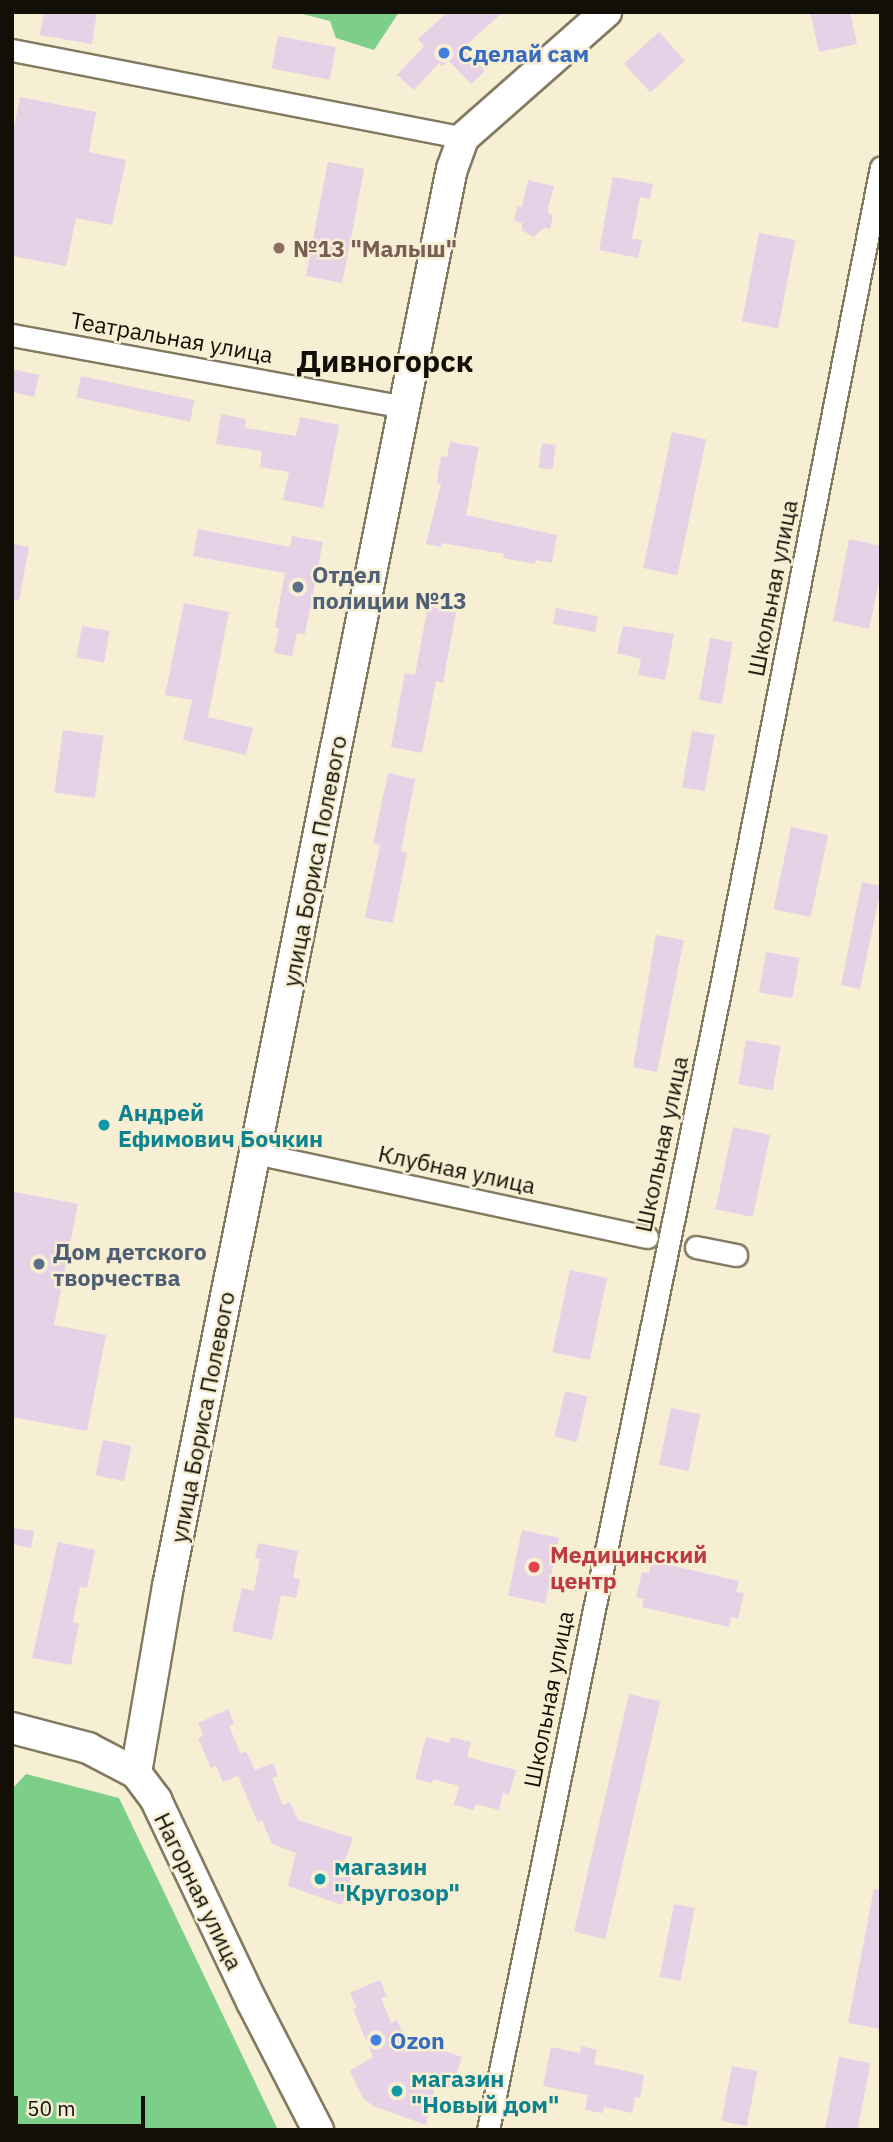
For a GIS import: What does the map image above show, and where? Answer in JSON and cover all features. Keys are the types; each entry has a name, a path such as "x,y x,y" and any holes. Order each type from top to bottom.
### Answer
{"street":[{"name":"улица Бориса Полевого","path":"136,1773 168,1586 452,169 463,138 606,12"},
{"path":"12,50 463,138"},
{"name":"Школьная улица","path":"488,2130 722,981 881,167"},
{"name":"Театральная улица","path":"12,335 404,407"},
{"name":"Клубная улица","path":"255,1153 647,1237"},
{"path":"696,1247 736,1255"},
{"name":"Нагорная улица","path":"12,1728 88,1748 136,1773 156,1800 318,2130"}],"green space":[{"path":"295,12 399,12 374,50 336,38 330,21"},
{"path":"26,1774 119,1798 278,2130 12,2130 12,1789"}],"building":[{"path":"44,12 97,12 92,44 40,35"},
{"path":"448,12 503,12 463,48 485,71 471,84 449,61 442,66 439,63 414,90 397,75 424,46 418,39"},
{"path":"810,12 850,12 857,44 819,52"},
{"path":"659,32 685,61 650,92 624,63"},
{"path":"278,36 336,47 330,80 272,68"},
{"path":"20,97 96,112 89,152 126,160 112,225 76,218 66,266 12,256 12,138"},
{"path":"328,162 364,169 342,283 306,276"},
{"path":"613,177 653,184 650,199 640,197 632,239 642,240 638,258 599,250"},
{"path":"528,180 554,186 548,208 549,214 553,215 550,229 544,228 533,237 522,230 522,223 514,221 517,206 522,207"},
{"path":"759,233 795,240 778,328 742,321"},
{"path":"12,369 39,375 34,397 12,392"},
{"path":"81,376 194,400 190,422 76,398"},
{"path":"221,414 246,419 245,428 296,436 300,417 339,425 323,508 283,500 289,472 260,467 262,451 216,444"},
{"path":"672,432 706,439 677,575 643,568"},
{"path":"450,442 479,447 466,515 557,535 552,563 536,560 535,564 503,558 504,554 442,543 441,547 426,544 441,484 437,483 441,456 447,457"},
{"path":"542,443 556,445 552,470 539,468"},
{"name":"Отдел полиции №13","path":"198,529 290,547 292,536 323,542 305,634 297,633 292,656 274,653 279,628 275,627 285,573 193,556"},
{"path":"849,539 881,546 881,572 869,629 833,621"},
{"path":"12,544 29,547 19,600 12,600"},
{"path":"184,603 229,612 208,717 253,728 246,755 183,740 192,700 165,695"},
{"path":"428,606 456,612 443,683 436,681 422,753 391,747 405,673 415,675"},
{"path":"556,608 598,616 595,632 553,624"},
{"path":"82,626 110,631 104,662 76,658"},
{"path":"623,626 674,634 665,680 638,675 641,659 617,653"},
{"path":"710,638 733,642 722,704 699,700"},
{"path":"63,730 104,736 95,798 54,792"},
{"path":"692,731 715,735 705,791 682,787"},
{"path":"388,773 415,779 401,851 407,853 393,923 365,918 380,845 373,844"},
{"path":"791,827 828,835 811,917 774,909"},
{"path":"862,882 881,888 860,989 841,985"},
{"path":"656,935 684,940 657,1072 633,1067"},
{"path":"766,952 799,958 792,998 759,992"},
{"path":"746,1040 780,1046 773,1090 738,1084"},
{"path":"733,1127 770,1135 753,1217 716,1209"},
{"name":"Дом детского творчества","path":"14,1192 78,1204 54,1325 106,1335 87,1431 12,1417"},
{"path":"570,1270 607,1278 590,1360 553,1352"},
{"path":"565,1391 587,1396 577,1442 554,1437"},
{"path":"671,1408 700,1414 688,1471 659,1465"},
{"path":"103,1440 131,1446 124,1481 96,1475"},
{"path":"12,1528 34,1531 31,1548 12,1544"},
{"name":"Медицинский центр","path":"522,1530 559,1538 545,1603 508,1596"},
{"path":"58,1542 95,1550 87,1588 80,1587 73,1622 79,1624 71,1665 32,1658"},
{"path":"258,1543 298,1551 293,1578 300,1579 296,1598 281,1595 272,1640 232,1631 242,1588 254,1591 260,1559 255,1558"},
{"path":"652,1561 739,1581 736,1592 744,1593 738,1619 731,1617 729,1627 642,1607 644,1599 636,1597 642,1572 649,1573"},
{"path":"629,1694 660,1701 605,1939 574,1932"},
{"path":"228,1709 234,1724 229,1726 241,1754 246,1751 255,1770 273,1763 278,1776 272,1778 283,1805 290,1802 298,1820 353,1838 344,1862 355,1866 342,1905 288,1886 296,1853 272,1844 262,1820 258,1823 238,1776 223,1782 216,1766 211,1768 198,1738 203,1736 198,1723"},
{"path":"426,1737 449,1743 451,1737 471,1742 467,1757 516,1770 509,1795 503,1793 499,1810 476,1804 474,1810 454,1805 459,1786 433,1779 432,1783 415,1779"},
{"path":"874,1889 881,1890 881,2029 848,2023"},
{"path":"674,1904 695,1908 680,1981 660,1977"},
{"path":"380,1980 387,1996 381,1998 391,2023 397,2020 405,2037 462,2057 452,2088 436,2082 426,2125 373,2106 363,2098 350,2071 373,2057 353,2009 357,2008 350,1993"},
{"path":"581,2046 597,2050 594,2064 644,2075 640,2098 635,2097 632,2113 604,2107 603,2113 585,2110 588,2095 543,2086 551,2047 580,2053"},
{"path":"839,2057 870,2063 857,2130 825,2130"},
{"path":"732,2066 758,2071 747,2126 721,2121"}],"place":[{"name":"Сделай сам","path":"444,53"},
{"name":"№13 \"Малыш\"","path":"279,248"},
{"name":"Отдел полиции №13","path":"298,587"},
{"name":"Андрей Ефимович Бочкин","path":"104,1125"},
{"name":"Дом детского творчества","path":"39,1264"},
{"name":"Медицинский центр","path":"534,1567"},
{"name":"магазин \"Кругозор\"","path":"320,1879"},
{"name":"Ozon","path":"376,2040"},
{"name":"магазин \"Новый дом\"","path":"397,2091"}],"district":[{"name":"Дивногорск","path":"385,361"}]}
